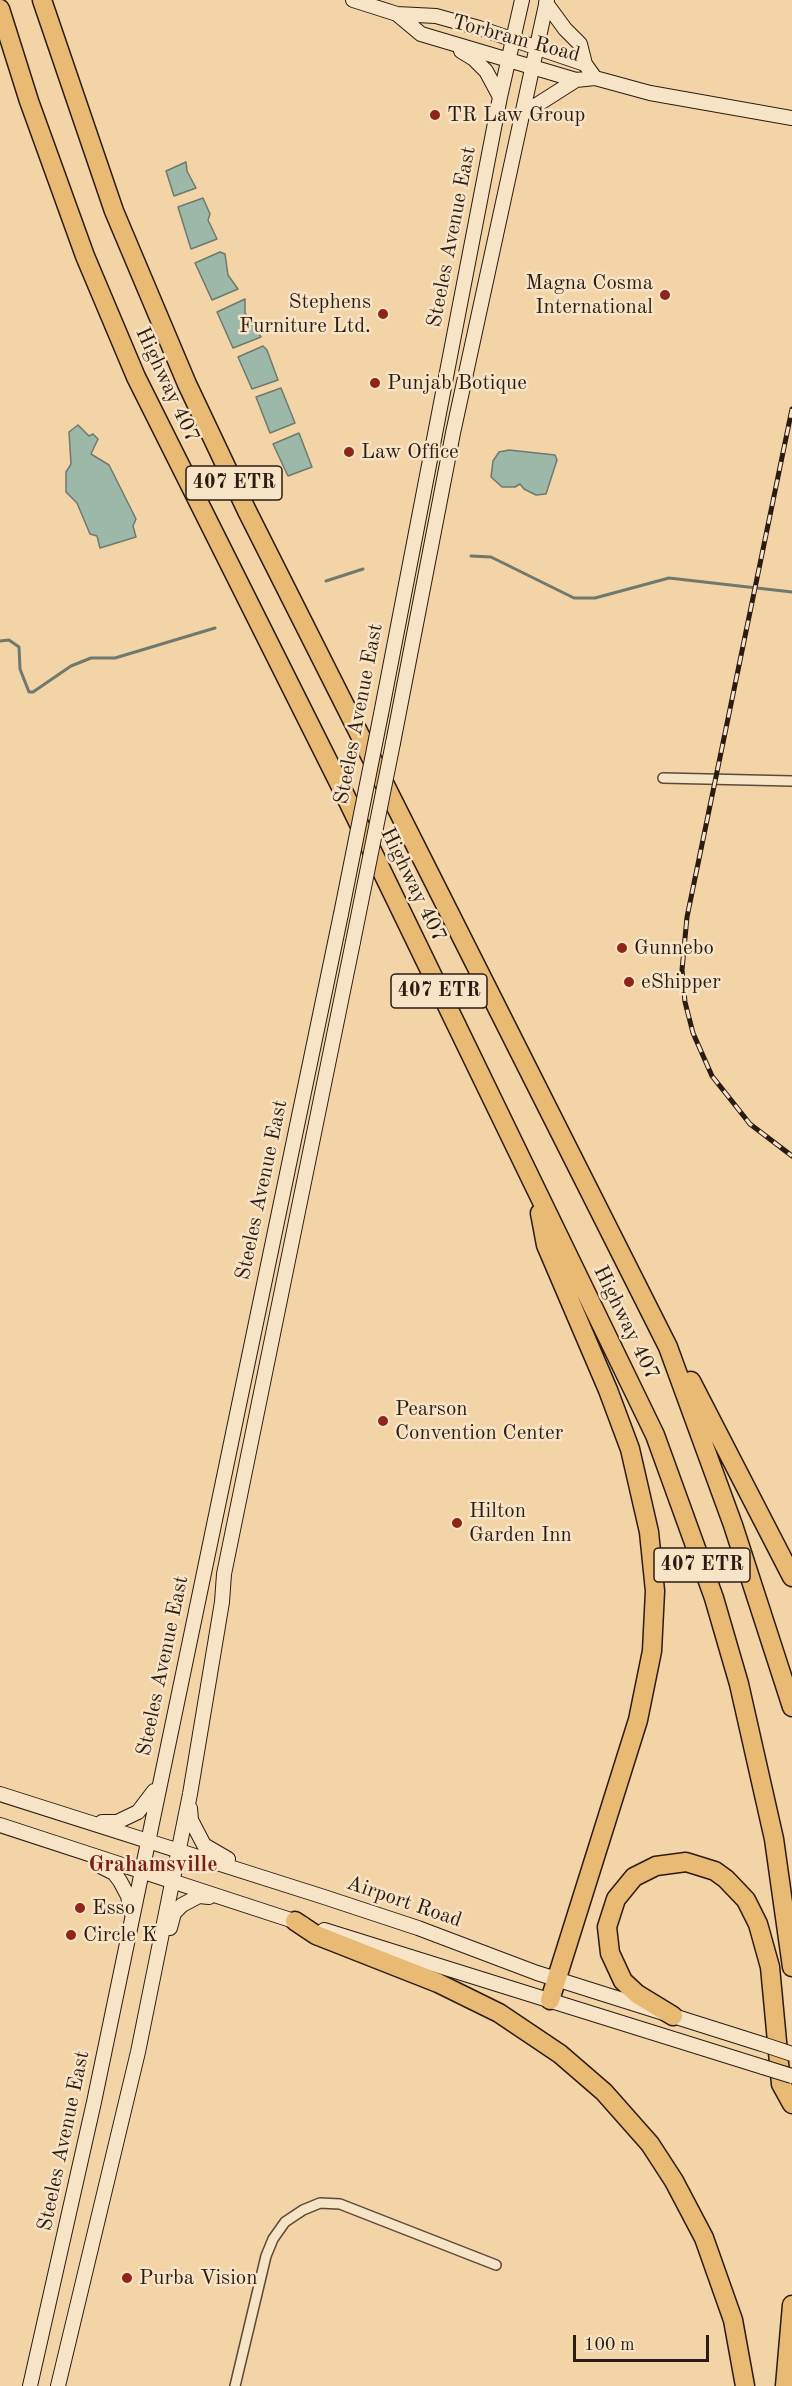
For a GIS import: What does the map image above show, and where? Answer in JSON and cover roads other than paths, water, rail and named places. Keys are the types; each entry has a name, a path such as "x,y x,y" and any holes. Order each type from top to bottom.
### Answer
{"highway":[{"name":"Highway 407","path":"42,0 114,211 187,384 252,520 668,1347 733,1525 792,1707"},
{"name":"Highway 407","path":"0,9 29,101 81,245 136,377 349,804 655,1435 714,1598 739,1684 774,1839 792,1967"},
{"path":"534,1188 546,1245 608,1389 630,1449 649,1532 655,1592 651,1651 638,1720 550,2000"},
{"path":"668,1347 694,1386 792,1577"},
{"path":"673,2016 638,1994 623,1980 611,1958 608,1926 616,1899 634,1877 656,1866 686,1862 715,1871 735,1886 758,1924 770,1967 781,2084 792,2104"},
{"path":"295,1921 316,1935 438,1983 499,2013 561,2054 604,2092 650,2144 679,2188 704,2238 733,2320 745,2386"},
{"path":"785,2386 792,2305"}],"main road":[{"name":"Torbram Road","path":"353,0 397,14 436,16 513,39 585,64 595,78"},
{"name":"Steeles Avenue East","path":"30,2386 84,2152 341,914 500,97 522,0"},
{"name":"Steeles Avenue East","path":"58,2386 138,2052 190,1794 222,1602 224,1574 313,1150 451,444 546,2"},
{"path":"546,2 565,29 580,44 585,64"},
{"name":"Torbram Road","path":"397,14 421,34 576,80 595,78 670,97 792,118"},
{"path":"450,43 474,59 486,71 500,97"},
{"path":"521,115 576,80"},
{"path":"81,1819 111,1823 124,1820 147,1804 160,1779"},
{"name":"Airport Road","path":"0,1794 418,1928 557,1979 792,2054"},
{"path":"190,1794 191,1820 204,1845 221,1857 264,1871 276,1882"},
{"path":"0,1825 229,1901 792,2076"},
{"path":"67,1848 79,1860 114,1873 128,1896 131,1923"},
{"path":"157,1953 167,1943 172,1919 182,1905 199,1896 229,1901"}],"street":[{"path":"663,777 792,781"},
{"path":"234,2386 266,2256 273,2239 285,2222 303,2210 321,2203 340,2204 496,2265"}],"waterway":[{"path":"471,556 491,557 574,598 595,598 669,578 792,592"},
{"path":"326,581 363,569"},
{"path":"0,641 9,640 19,647 20,669 29,692 33,692 71,666 91,658 115,658 215,628"}],"railway":[{"path":"792,409 687,917 682,970 685,1002 693,1033 712,1076 750,1124 792,1156"}],"place":[{"name":"TR Law Group","path":"435,115"},
{"name":"Magna Cosma International","path":"665,295"},
{"name":"Stephens Furniture Ltd.","path":"383,314"},
{"name":"Punjab Botique","path":"375,383"},
{"name":"Law Office","path":"349,452"},
{"name":"Gunnebo","path":"622,948"},
{"name":"eShipper","path":"629,982"},
{"name":"Pearson Convention Center","path":"383,1421"},
{"name":"Hilton Garden Inn","path":"457,1523"},
{"name":"Esso","path":"80,1908"},
{"name":"Circle K","path":"71,1935"},
{"name":"Purba Vision","path":"127,2278"}],"district":[{"name":"Grahamsville","path":"153,1865"}]}
